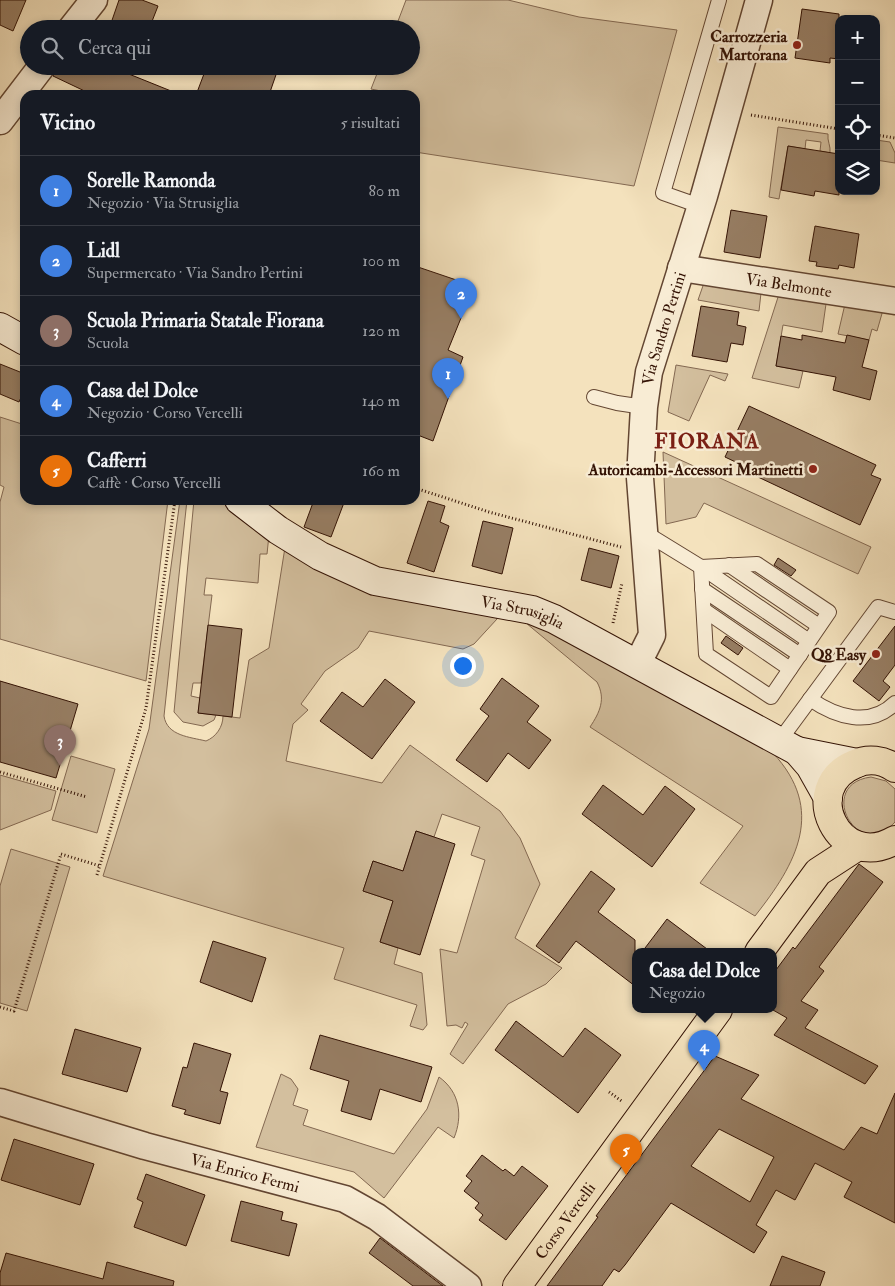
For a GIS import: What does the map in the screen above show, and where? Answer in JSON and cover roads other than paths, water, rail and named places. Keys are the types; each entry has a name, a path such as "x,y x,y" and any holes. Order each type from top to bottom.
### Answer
{"main road":[{"path":"0,327 20,339"},
{"name":"Via Strusiglia","path":"246,505 278,530 320,556 375,581 532,610 603,644 788,745 810,766 828,804"},
{"name":"Via Strusiglia","path":"788,745 874,764"},
{"path":"763,948 818,872 828,804 835,779 845,769 874,764 895,747"},
{"path":"828,804 836,830 846,840 882,846"},
{"path":"818,872 882,846"},
{"name":"Corso Vercelli","path":"517,1286 716,1013"}],"street":[{"path":"78,20 94,0"},
{"name":"Via Sandro Pertini","path":"638,663 652,635 647,542 637,541 644,407 649,372 700,206 759,0"},
{"path":"24,90 35,75"},
{"path":"0,121 20,95"},
{"name":"Via Belmonte","path":"681,268 895,301"},
{"name":"Via Enrico Fermi","path":"0,1102 145,1146 345,1199 377,1218 468,1286"}],"lane":[{"path":"700,206 663,193 719,0"},
{"path":"594,397 617,404 644,407"},
{"path":"637,541 701,567 809,640"},
{"path":"757,564 829,612 771,697 706,654 701,567 757,564"},
{"path":"729,565 819,626"},
{"path":"702,589 800,655"},
{"path":"788,745 810,699 878,607 895,612"},
{"path":"704,610 790,669"},
{"path":"810,699 829,710 853,718 874,717 895,703"}],"place":[{"name":"Carrozzeria Martorana","path":"797,45"},
{"name":"Lidl","path":"461,319"},
{"name":"Sorelle Ramonda","path":"448,399"},
{"name":"Autoricambi-Accessori Martinetti","path":"813,469"},
{"name":"Q8 Easy","path":"876,654"},
{"name":"Scuola Primaria Statale Fiorana","path":"60,766"},
{"name":"Casa del Dolce","path":"704,1071"},
{"name":"Cafferri","path":"626,1175"}],"district":[{"name":"FIORANA","path":"707,441"}]}
